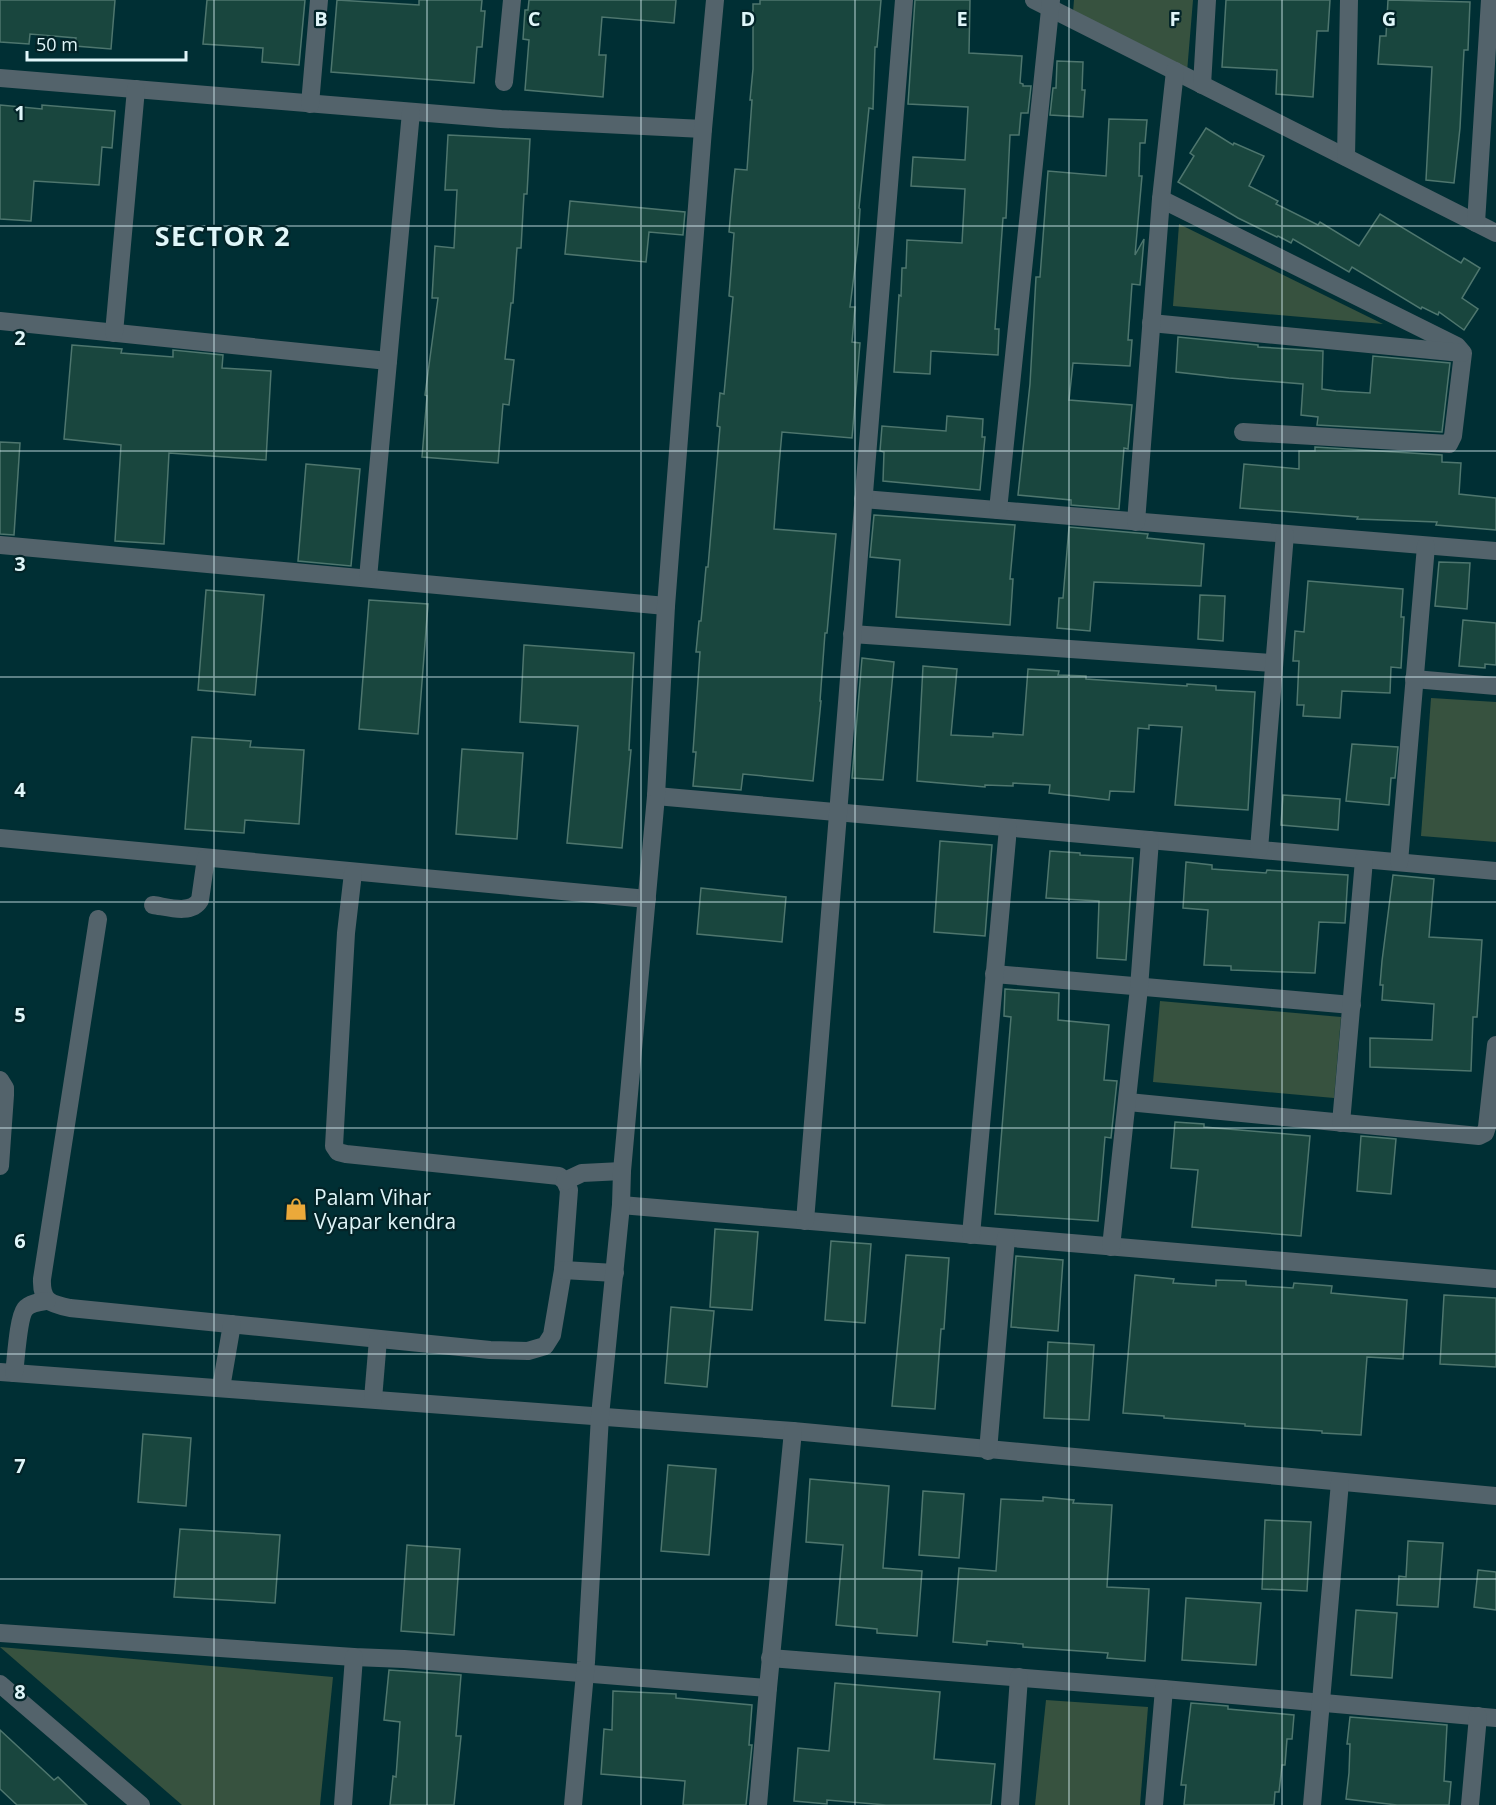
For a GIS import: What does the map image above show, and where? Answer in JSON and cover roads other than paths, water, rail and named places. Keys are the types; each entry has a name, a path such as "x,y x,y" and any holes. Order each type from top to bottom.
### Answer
{"street":[{"path":"310,104 319,0"},
{"path":"504,82 512,0"},
{"path":"573,1805 585,1674 600,1416 615,1273 656,796 666,606 715,0"},
{"path":"805,1221 904,0"},
{"path":"1202,85 1206,0"},
{"path":"1346,157 1349,0"},
{"path":"1476,223 1490,0"},
{"path":"998,510 1045,3 1496,233"},
{"path":"1136,522 1161,199 1175,71"},
{"path":"0,78 501,119 703,129"},
{"path":"114,333 136,89"},
{"path":"368,578 411,112"},
{"path":"1161,199 1457,346 1463,353 1453,436 1449,444 1243,432"},
{"path":"0,321 388,361"},
{"path":"1151,323 1463,353"},
{"path":"863,499 1496,551"},
{"path":"1258,849 1285,534"},
{"path":"0,544 666,606"},
{"path":"1399,862 1426,546"},
{"path":"852,634 1273,663"},
{"path":"1414,679 1496,686"},
{"path":"656,796 1496,871"},
{"path":"970,1235 1008,828"},
{"path":"0,838 647,899"},
{"path":"1111,1247 1139,988 1150,840"},
{"path":"153,905 188,910 197,905 202,893 206,858"},
{"path":"1341,1123 1364,860"},
{"path":"98,920 42,1279 41,1292 48,1301 57,1306 70,1308 490,1350 528,1351 545,1346 552,1335 563,1270 569,1190 565,1181 559,1176 338,1152 334,1146 347,926 353,873"},
{"path":"994,974 1352,1005"},
{"path":"1128,1102 1479,1136 1485,1133 1487,1127 1496,1045"},
{"path":"0,1080 6,1095 0,1166"},
{"path":"565,1181 582,1173 622,1171"},
{"path":"621,1205 1496,1279"},
{"path":"988,1451 1006,1238"},
{"path":"563,1270 615,1273"},
{"path":"48,1301 33,1303 25,1309 7,1372 793,1431 988,1451 1496,1496"},
{"path":"221,1388 232,1324"},
{"path":"373,1399 378,1339"},
{"path":"759,1805 770,1658 793,1431"},
{"path":"1312,1805 1340,1482"},
{"path":"0,1633 404,1659 768,1688"},
{"path":"343,1805 354,1657"},
{"path":"770,1658 1487,1717 1470,1805"},
{"path":"1010,1805 1019,1677"},
{"path":"0,1684 141,1805"},
{"path":"1154,1805 1164,1689"}],"place":[{"name":"Palam Vihar Vyapar kendra","path":"296,1209"}],"district":[{"name":"SECTOR 2","path":"223,235"}]}
